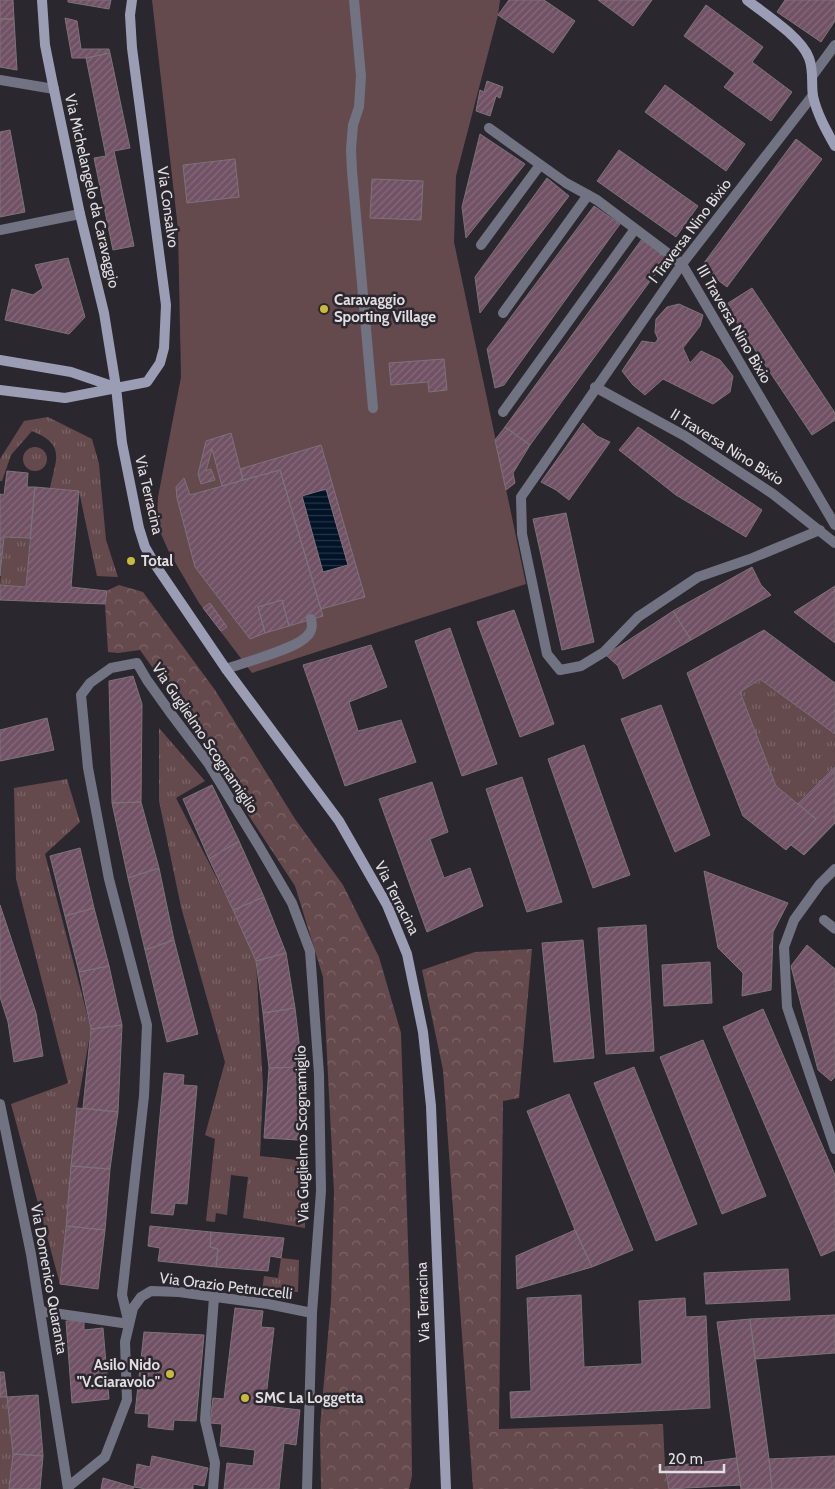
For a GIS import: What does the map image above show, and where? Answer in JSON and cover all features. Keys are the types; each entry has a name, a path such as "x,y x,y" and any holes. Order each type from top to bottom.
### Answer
{"main road":[{"name":"Via Michelangelo da Caravaggio","path":"42,0 46,46 54,90 80,214 104,313 116,387"},
{"name":"Via Consalvo","path":"0,391 65,398 147,382 160,363 164,348 166,305 132,48 130,15 132,0"},
{"path":"747,0 799,42 809,57 813,75 813,95 821,121 835,146"},
{"path":"0,360 71,372 116,387"},
{"name":"Via Terracina","path":"116,387 122,443 139,528 156,566 226,669 338,821 387,905 407,954 423,1032 431,1106 443,1487"}],"street":[{"path":"354,0 361,76 352,138 352,171 373,408"},
{"path":"813,75 835,45"},
{"path":"0,80 54,90"},
{"name":"I Traversa Nino Bixio","path":"813,95 682,264 595,387 521,497 522,534 546,654 560,670 581,666 604,652 638,617 698,577 750,559 820,530"},
{"name":"III Traversa Nino Bixio","path":"489,128 566,183 588,195 682,264 835,525"},
{"path":"481,245 540,165"},
{"path":"503,313 588,195"},
{"path":"0,230 80,214"},
{"path":"503,412 636,229"},
{"name":"II Traversa Nino Bixio","path":"595,387 685,436 773,494 835,543"},
{"path":"226,669 297,644 309,634 312,626 311,619"},
{"name":"Via Guglielmo Scognamiglio","path":"129,1324 122,1295 144,1096 147,1025 109,879 88,768 81,695 90,683 111,668 137,663 162,701 208,763 260,848 292,903 310,951 319,1074 321,1191 312,1313 307,1489"},
{"path":"835,869 820,884 794,920 784,947 787,1007 835,1148"},
{"path":"824,920 835,929"},
{"name":"Via Domenico Quaranta","path":"0,1104 31,1254 68,1488"},
{"name":"Via Orazio Petruccelli","path":"68,1488 105,1457 126,1400 125,1342 133,1308 141,1297 151,1291 179,1292 268,1304 312,1313"},
{"path":"213,1489 215,1463 205,1420 214,1297"},
{"path":"40,1312 129,1324"}],"green space":[{"name":"Caravaggio Sporting Village","path":"152,0 500,0 498,15 456,176 454,242 526,584 252,673 199,603 169,552 157,519 158,497 181,377 178,229"},
{"path":"48,417 92,439 99,464 106,540 118,577 97,576 79,491 50,488 56,454 54,447 43,436 32,431 11,455 2,481 0,481 0,459 24,421"},
{"path":"35,447 43,451 47,459 43,467 35,471 27,467 23,459 27,451"},
{"path":"4,537 30,538 26,587 0,585"},
{"path":"119,585 143,592 215,690 295,819 343,885 379,957 401,1033 410,1303 412,1476 409,1489 321,1489 320,1427 331,1301 334,1193 323,977 295,886 249,816 201,736 140,650 118,653 108,652 106,591"},
{"path":"760,679 835,734 835,767 798,804 776,786 740,692"},
{"path":"159,728 205,781 176,798 233,910 256,961 263,1086 260,1156 306,1161 305,1228 243,1218 248,1177 231,1175 227,1215 216,1213 215,1222 206,1221 215,1139 205,1135 225,1062 181,907 159,801"},
{"path":"67,779 80,822 45,854 91,1029 77,1108 60,1284 11,1104 68,1083 16,879 14,788"},
{"path":"532,949 519,1098 503,1101 499,1429 663,1424 665,1467 669,1489 473,1489 443,1070 422,970 475,952"},
{"path":"281,1258 299,1260 298,1292 262,1292 264,1276 278,1278"},
{"path":"0,1397 7,1397 13,1454 9,1489 0,1489"}],"water":[{"path":"326,489 348,565 323,572 302,496"}],"building":[{"path":"0,0 13,0 14,19 0,19"},
{"path":"68,0 111,0 109,9 68,2"},
{"path":"509,0 544,0 575,21 553,53 498,15"},
{"path":"598,0 652,0 633,26"},
{"path":"785,0 835,0 835,21 821,42 777,12"},
{"path":"706,5 763,47 752,62 792,92 771,121 724,87 735,73 684,36"},
{"path":"65,18 77,21 81,49 109,49 110,53 86,58 72,58"},
{"path":"0,19 14,19 17,70 0,67"},
{"path":"110,53 130,148 114,151 134,246 113,250 94,158 106,156 86,58"},
{"path":"487,81 503,87 500,98 496,96 490,116 476,111 480,90 484,92"},
{"path":"665,85 745,144 726,171 645,112"},
{"path":"10,130 25,212 0,217 0,132"},
{"path":"480,134 525,164 466,238 462,207"},
{"path":"796,139 822,159 727,287 701,267"},
{"path":"619,150 698,206 676,237 597,181"},
{"path":"235,159 239,197 187,203 183,165"},
{"path":"547,178 569,196 480,313 475,277"},
{"path":"372,179 423,181 421,220 370,218"},
{"path":"594,206 620,224 504,385 495,388 487,349"},
{"path":"642,239 667,258 530,445 505,427"},
{"path":"68,258 85,317 69,334 5,320 12,289 33,295 43,288 35,265"},
{"path":"752,288 835,413 835,420 812,435 725,305"},
{"path":"679,304 703,315 700,326 683,348 690,363 701,351 720,360 733,376 730,392 713,404 663,379 645,395 633,385 622,371 642,341 655,343 658,339 655,332 656,319 667,307"},
{"path":"444,359 447,390 429,392 428,382 391,385 389,363"},
{"path":"583,423 597,436 610,442 569,500 541,482"},
{"path":"505,427 530,445 513,473 515,483 506,490 495,440"},
{"path":"638,427 762,510 746,537 676,495 619,450"},
{"path":"231,433 243,480 222,486 212,449 206,471 211,469 215,480 201,484 198,474 206,441"},
{"path":"321,445 365,597 321,609 280,470 243,480 240,469","holes":["326,489 348,565 323,572 302,496"]},
{"path":"280,470 323,616 289,626 282,600 258,607 265,633 250,639 195,567 177,498 176,487 184,478 190,495"},
{"path":"7,471 28,473 27,487 35,487 30,538 4,537 0,576 0,494 4,495"},
{"path":"35,487 79,491 71,587 107,591 105,604 0,600 0,585 26,587"},
{"path":"566,513 594,642 562,650 533,519"},
{"path":"752,567 761,585 771,595 691,640 673,611"},
{"path":"835,586 835,643 794,612"},
{"path":"282,600 289,626 265,633 258,607"},
{"path":"210,603 227,627 221,631 203,608"},
{"path":"514,610 554,724 520,737 477,622"},
{"path":"673,611 691,640 623,679 618,666 606,655"},
{"path":"450,628 497,764 462,776 415,641"},
{"path":"764,630 835,683 835,734 760,679 740,692 776,786 816,819 786,850 743,816 687,673"},
{"path":"371,645 387,687 349,702 358,731 401,720 416,762 345,786 303,665"},
{"path":"133,676 142,704 141,802 112,803 109,681"},
{"path":"661,705 710,835 675,852 621,719"},
{"path":"47,718 54,750 0,761 0,730"},
{"path":"584,745 630,875 593,888 548,759"},
{"path":"835,767 835,823 804,855 791,845 816,819 798,804"},
{"path":"522,777 562,902 527,912 486,789"},
{"path":"432,782 448,832 430,839 444,878 470,868 483,906 427,932 379,799"},
{"path":"212,785 239,841 209,859 183,799"},
{"path":"141,802 159,868 128,878 112,803"},
{"path":"239,841 264,897 233,910 209,859"},
{"path":"80,848 94,908 65,916 50,856"},
{"path":"159,868 174,940 145,950 128,878"},
{"path":"704,871 788,903 773,932 771,990 742,996 743,973 718,948"},
{"path":"264,897 286,953 256,961 233,910"},
{"path":"0,905 36,1013 43,1056 14,1062 8,1022 0,997"},
{"path":"94,908 109,966 79,972 65,916"},
{"path":"646,925 654,1051 606,1054 598,928"},
{"path":"174,940 198,1034 167,1042 145,950"},
{"path":"583,940 594,1058 554,1062 542,943"},
{"path":"807,945 835,969 835,1077 831,1081 818,1070 791,966"},
{"path":"286,953 295,1008 263,1013 256,961"},
{"path":"710,962 712,1003 664,1006 662,965"},
{"path":"109,966 122,1025 91,1029 79,972"},
{"path":"295,1008 302,1067 269,1068 263,1013"},
{"path":"763,1009 835,1175 835,1250 821,1256 723,1027"},
{"path":"122,1025 118,1112 83,1108 91,1029"},
{"path":"703,1040 766,1196 722,1214 660,1057"},
{"path":"302,1067 298,1140 264,1138 269,1068"},
{"path":"634,1067 697,1224 656,1241 594,1083"},
{"path":"164,1073 184,1075 183,1085 197,1086 187,1204 175,1203 173,1215 151,1213"},
{"path":"569,1094 633,1250 592,1267 527,1111"},
{"path":"77,1108 118,1112 110,1169 71,1166"},
{"path":"71,1166 110,1169 105,1230 66,1226"},
{"path":"66,1226 105,1230 98,1289 60,1284"},
{"path":"150,1226 211,1232 210,1247 218,1249 216,1267 158,1261 160,1248 148,1246"},
{"path":"575,1230 592,1267 517,1289 516,1256"},
{"path":"211,1232 284,1238 281,1258 270,1256 268,1271 216,1267 218,1249 210,1247"},
{"path":"788,1269 790,1300 706,1304 704,1273"},
{"path":"581,1295 584,1367 642,1364 639,1301 685,1298 686,1317 706,1316 710,1408 511,1418 510,1392 531,1391 527,1298"},
{"name":"SMC La Loggetta","path":"235,1308 263,1311 261,1327 274,1328 265,1406 300,1410 296,1445 284,1443 279,1489 224,1489 227,1463 253,1466 255,1450 220,1446 222,1424 210,1423 213,1398 224,1399"},
{"path":"835,1315 835,1353 755,1359 750,1319"},
{"path":"750,1319 772,1489 741,1489 717,1322"},
{"path":"84,1320 84,1330 103,1328 109,1399 72,1403 66,1321"},
{"name":"Asilo Nido \"V.Ciaravolo\"","path":"144,1332 204,1335 196,1421 174,1420 173,1430 148,1427 149,1414 135,1413"},
{"path":"0,1372 4,1372 7,1397 0,1397"},
{"path":"38,1395 43,1456 13,1454 7,1397"},
{"path":"13,1454 43,1456 40,1489 9,1489"},
{"path":"152,1456 208,1468 204,1486 193,1484 193,1489 146,1489 134,1487 137,1464 150,1467"},
{"path":"835,1456 835,1489 772,1489 769,1459"},
{"path":"736,1458 741,1485 669,1489 665,1467"},
{"path":"103,1478 134,1487 133,1489 101,1489"}],"place":[{"name":"Caravaggio Sporting Village","path":"324,309"},
{"name":"Total","path":"131,561"},
{"name":"Asilo Nido \"V.Ciaravolo\"","path":"170,1374"},
{"name":"SMC La Loggetta","path":"245,1398"}]}
